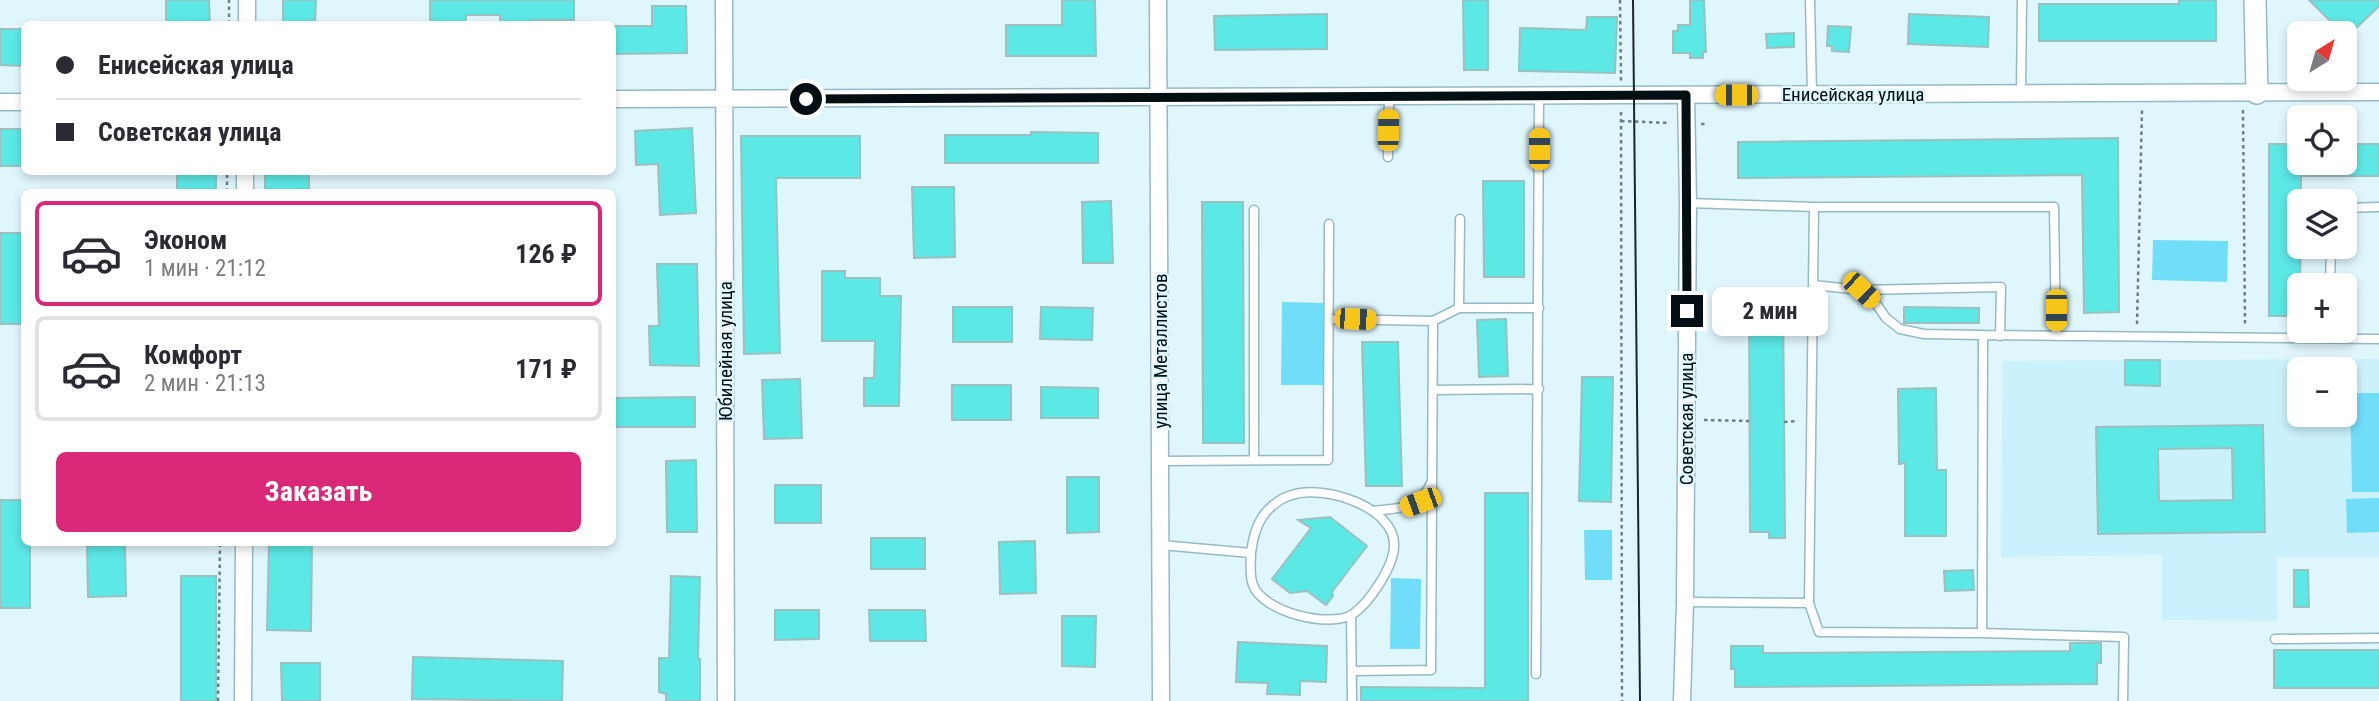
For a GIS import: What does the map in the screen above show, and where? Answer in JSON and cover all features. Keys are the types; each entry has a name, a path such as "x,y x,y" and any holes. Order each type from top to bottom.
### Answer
{"street":[{"path":"247,0 247,21"},
{"name":"Юбилейная улица","path":"724,0 726,701"},
{"name":"улица Металлистов","path":"1158,0 1161,701"},
{"path":"2250,93 2255,0"},
{"name":"Енисейская улица","path":"616,99 2379,92"},
{"name":"Советская улица","path":"1682,701 1688,203 1686,95"},
{"path":"0,102 21,102"},
{"path":"243,701 244,546"}],"lane":[{"path":"1810,0 1812,94"},
{"path":"2021,94 2022,0"},
{"path":"1388,157 1389,96"},
{"path":"1536,674 1539,96"},
{"path":"1688,203 1814,207 2054,207 2056,336"},
{"path":"1814,207 1809,603 1819,632 2124,637 2123,701"},
{"path":"2357,208 2379,207"},
{"path":"1254,210 1254,460"},
{"path":"1459,308 1460,219"},
{"path":"1160,461 1328,460 1329,224"},
{"path":"1813,285 1861,290 2001,287 2000,335"},
{"path":"1861,290 1886,318 1900,329 1924,334 2287,337"},
{"path":"1329,319 1433,321 1459,308 1539,309"},
{"path":"1352,671 1432,670 1433,321"},
{"path":"1982,633 1983,335"},
{"path":"2357,337 2379,339"},
{"path":"1433,390 1539,389"},
{"path":"1373,512 1403,508 1420,502 1433,480"},
{"path":"1310,493 1334,495 1373,512 1391,529 1394,548 1387,571 1351,615 1323,619 1293,614 1264,601 1253,586 1251,553 1255,531 1268,509 1292,495 1310,493"},
{"path":"1161,544 1251,553"},
{"path":"1685,603 1809,603"},
{"path":"1351,615 1352,701"},
{"path":"2275,639 2379,638"}],"path":[{"path":"229,0 229,21"},
{"path":"1620,0 1622,701"},
{"path":"2137,337 2143,93"},
{"path":"2245,338 2250,93"},
{"path":"1621,121 1708,124"},
{"path":"1686,419 1749,421"},
{"path":"218,701 220,546"}],"shaded area":[{"path":"2153,240 2228,241 2227,282 2152,280"},
{"path":"1282,302 1326,303 1326,385 1281,385"},
{"path":"2287,359 2287,427 2357,427 2357,359 2379,359 2379,557 2277,557 2277,621 2162,620 2162,555 2001,557 2003,361"},
{"path":"2357,393 2379,393 2379,492 2352,492 2351,427 2357,427"},
{"path":"2379,498 2379,532 2347,533 2346,499"},
{"path":"1584,530 1612,530 1612,580 1585,580"},
{"path":"1391,578 1421,579 1420,649 1390,649"}],"building":[{"path":"166,0 209,0 210,21 166,21"},
{"path":"283,0 316,0 315,21 283,21"},
{"path":"430,0 574,0 574,20 500,21 500,15 466,15 466,21 430,21"},
{"path":"1062,0 1095,0 1096,56 1006,56 1006,25 1062,25"},
{"path":"1463,0 1488,0 1488,70 1464,70"},
{"path":"1690,0 1704,0 1706,52 1703,52 1703,58 1690,58 1690,53 1673,53 1673,31 1678,31 1678,25 1690,25"},
{"path":"2179,0 2216,0 2216,41 2039,41 2039,4 2179,4"},
{"path":"2309,0 2379,0 2379,6 2357,27 2357,21 2330,21"},
{"path":"652,6 686,6 687,53 616,54 616,26 652,26"},
{"path":"1327,14 1327,49 1215,50 1214,16"},
{"path":"1909,14 1989,17 1988,47 1908,44"},
{"path":"1587,17 1617,17 1615,73 1519,71 1520,28 1586,30"},
{"path":"1828,26 1851,27 1849,52 1832,51 1832,46 1827,46"},
{"path":"0,29 21,29 21,66 0,65"},
{"path":"1794,33 1794,47 1767,48 1766,34"},
{"path":"692,128 696,213 660,215 658,164 636,165 635,131"},
{"path":"0,129 21,129 21,166 0,166"},
{"path":"1031,132 1098,133 1098,163 945,163 945,135 1031,135"},
{"path":"741,136 860,136 860,178 776,178 780,353 744,354"},
{"path":"2118,138 2119,312 2084,313 2082,175 1738,178 1738,142"},
{"path":"2269,144 2287,144 2287,175 2357,175 2357,144 2379,144 2379,176 2301,176 2301,189 2287,189 2287,259 2300,259 2300,273 2287,273 2287,316 2269,316"},
{"path":"177,175 216,175 216,189 177,189"},
{"path":"265,175 309,175 309,189 265,189"},
{"path":"1483,181 1524,181 1524,277 1484,277"},
{"path":"912,187 954,187 955,257 914,258"},
{"path":"1111,201 1113,263 1083,263 1082,202"},
{"path":"1202,202 1243,202 1244,443 1203,443"},
{"path":"0,233 21,233 21,324 0,324"},
{"path":"657,264 697,264 699,366 650,365 649,326 659,326"},
{"path":"822,271 845,271 845,278 880,278 880,296 901,296 899,406 864,406 864,378 874,378 875,341 822,341"},
{"path":"1765,288 1783,288 1785,538 1769,538 1769,532 1750,532 1749,291 1765,291"},
{"path":"953,307 1012,307 1012,342 953,342"},
{"path":"1041,307 1093,308 1092,340 1040,339"},
{"path":"1904,307 1979,308 1979,323 1904,323"},
{"path":"1506,319 1508,376 1479,377 1477,320"},
{"path":"1362,342 1398,342 1402,486 1366,486"},
{"path":"2125,360 2160,360 2160,386 2125,385"},
{"path":"1582,377 1613,377 1611,502 1579,501"},
{"path":"800,379 802,438 764,439 762,380"},
{"path":"952,385 1011,385 1011,420 952,420"},
{"path":"1041,387 1098,388 1098,418 1041,418"},
{"path":"1936,388 1937,470 1946,470 1946,536 1905,536 1905,463 1899,464 1898,389"},
{"path":"695,397 695,427 616,427 616,398"},
{"path":"2263,425 2265,532 2098,534 2096,427","holes":["2232,448 2233,500 2159,501 2158,449"]},
{"path":"696,460 697,532 667,532 666,461"},
{"path":"1067,477 1099,477 1099,532 1067,533"},
{"path":"775,485 821,485 821,523 775,523"},
{"path":"1485,493 1528,493 1528,701 1361,701 1361,687 1485,688"},
{"path":"0,500 21,500 21,546 30,546 30,608 0,608"},
{"path":"1330,517 1367,546 1332,592 1333,596 1326,605 1307,591 1290,593 1272,579 1311,528 1298,520"},
{"path":"871,538 925,538 925,569 871,569"},
{"path":"1035,541 1036,593 1000,594 999,542"},
{"path":"87,546 125,546 126,596 88,597"},
{"path":"269,546 312,546 311,631 267,630"},
{"path":"1973,570 1974,590 1945,591 1944,571"},
{"path":"2294,570 2308,570 2309,607 2294,607"},
{"path":"181,576 216,576 216,701 181,701"},
{"path":"671,576 700,577 700,701 666,701 666,694 659,692 659,658 669,658"},
{"path":"775,610 819,610 819,639 775,640"},
{"path":"869,610 925,610 926,641 870,641"},
{"path":"1062,616 1096,616 1095,667 1062,666"},
{"path":"1238,642 1327,646 1326,682 1300,681 1300,695 1267,694 1268,683 1236,682"},
{"path":"2070,643 2101,643 2097,684 1735,687 1735,669 1731,669 1731,646 1763,646 1763,653 2070,651"},
{"path":"2274,650 2379,650 2379,688 2274,688"},
{"path":"413,657 563,661 562,701 412,699"},
{"path":"281,663 320,663 320,701 282,701"}],"tram line":[{"path":"1633,0 1640,701"}],"route":[{"path":"806,99 1686,95 1687,311"}]}
